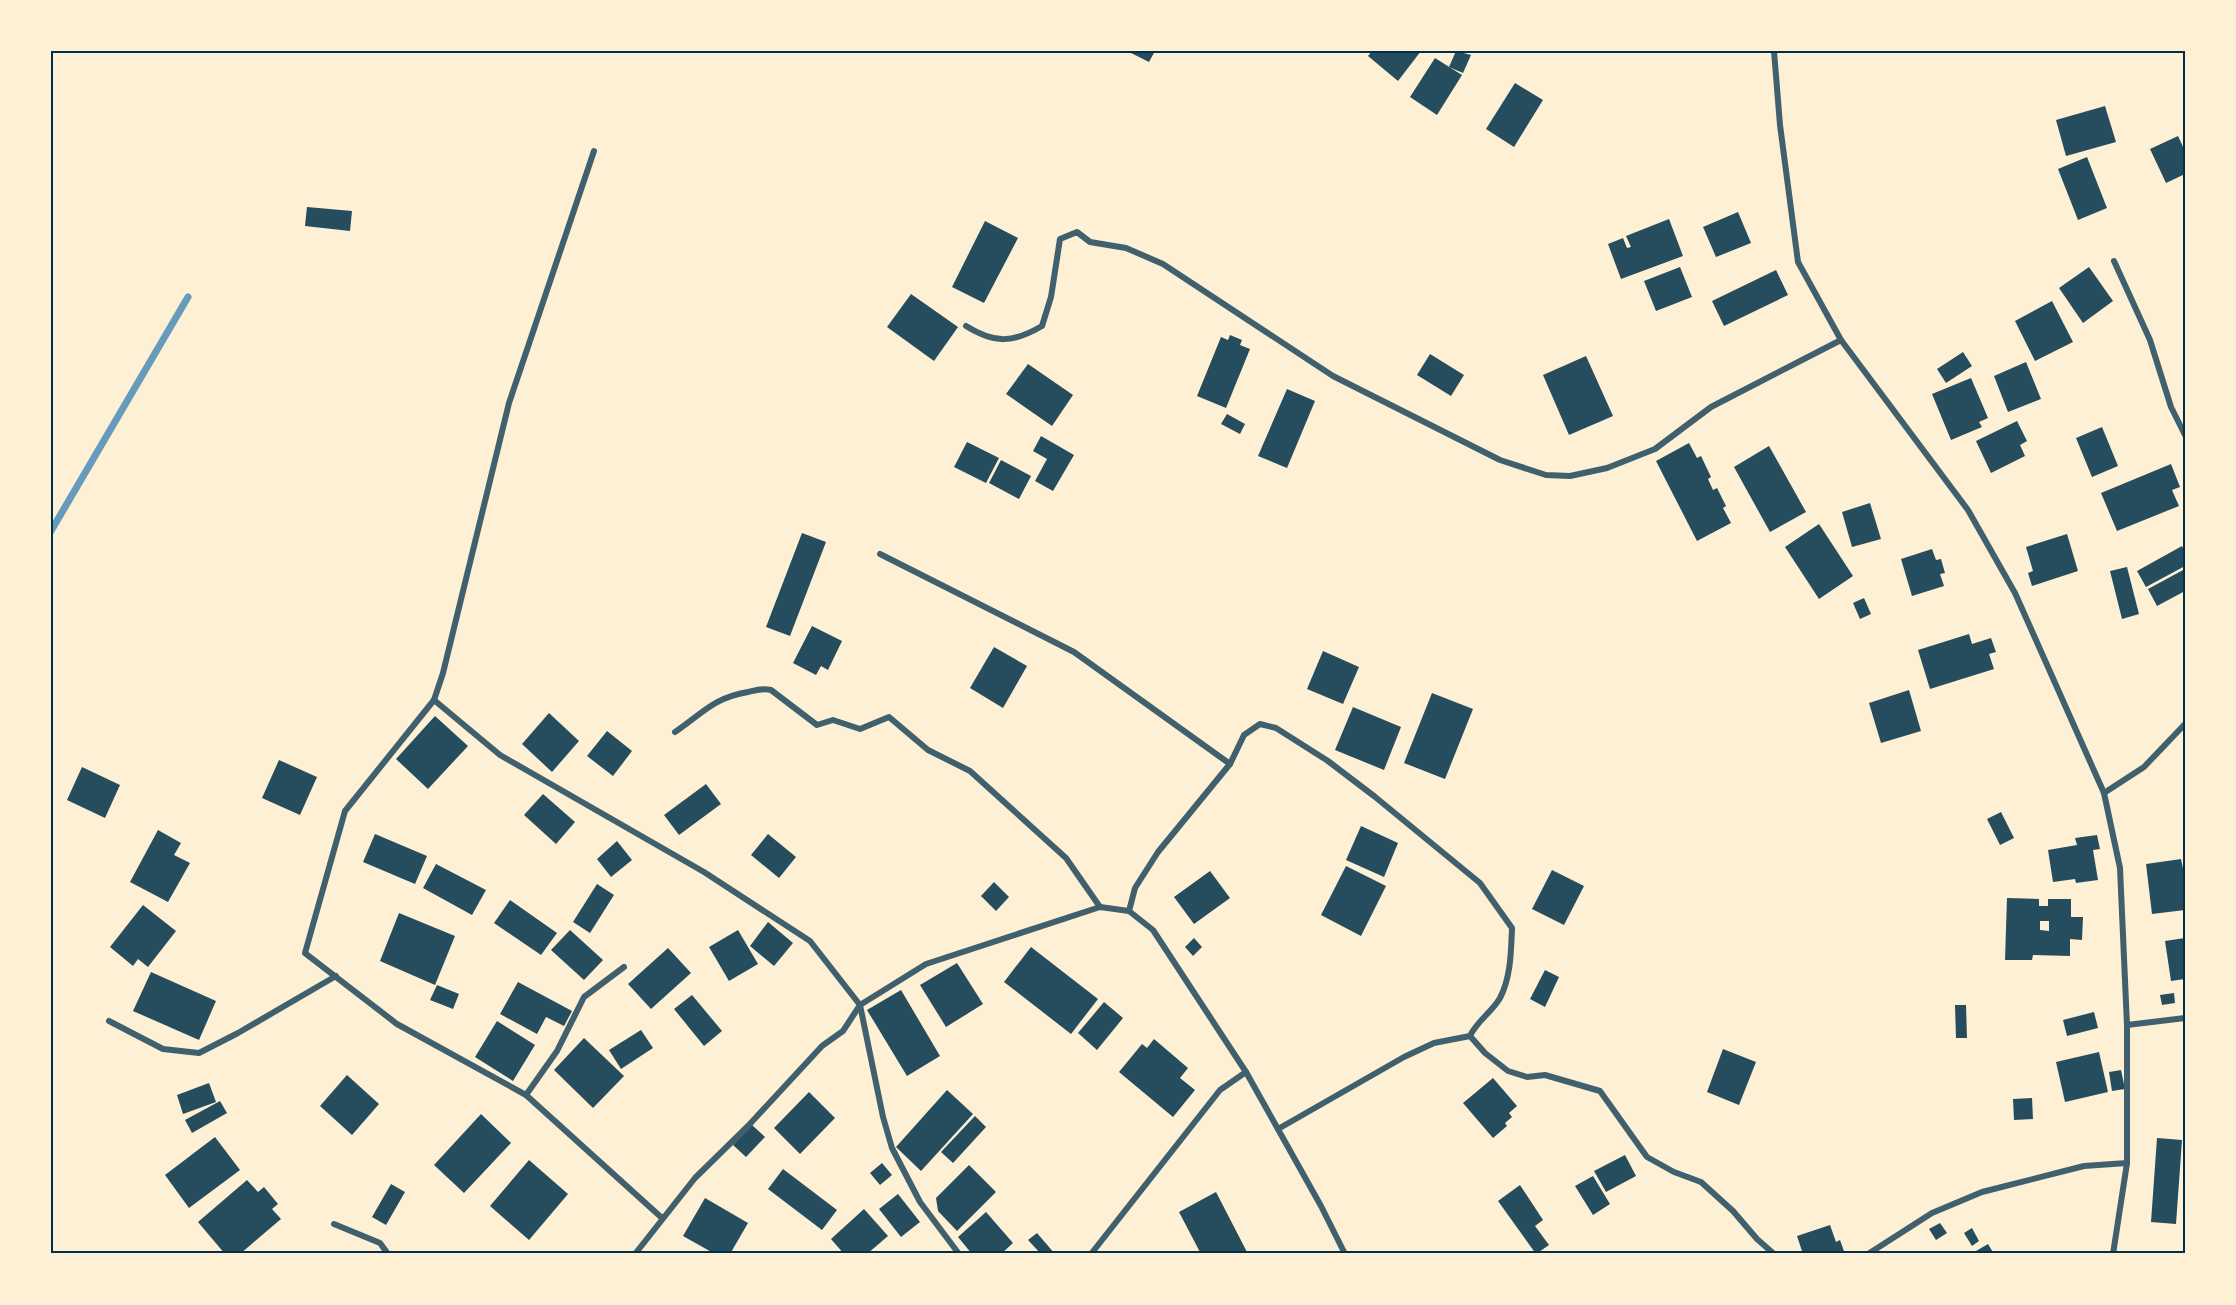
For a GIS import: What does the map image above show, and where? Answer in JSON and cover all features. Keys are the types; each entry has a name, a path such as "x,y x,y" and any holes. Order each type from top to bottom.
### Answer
{"street":[{"path":"1774,51 1780,125 1798,262 1842,340 1968,510 2015,593 2104,793 2120,868 2127,1025 2127,1163 2113,1254"},
{"path":"594,151 509,403 443,673 434,700 345,811 305,953 397,1024 526,1095 662,1218"},
{"path":"966,326 981,335 1007,340 1023,337 1042,326 1051,297 1060,239 1077,232 1090,242 1126,248 1163,264 1333,376 1412,417 1500,460 1546,475 1570,476 1607,468 1655,449 1711,407 1842,340"},
{"path":"2114,261 2150,340 2171,407 2185,435"},
{"path":"880,554 1074,652 1230,764"},
{"path":"675,732 712,704 727,696 765,688 771,690 817,725 833,720 860,729 889,717 928,750 970,771 1066,858 1100,907"},
{"path":"434,700 500,755 704,872 810,941 860,1005 883,1117 892,1148 920,1203 959,1254"},
{"path":"1129,911 1135,888 1158,852 1230,764 1244,735 1260,724 1276,728 1328,761 1374,796 1480,883 1512,928 1509,973 1499,999 1476,1024 1470,1035 1434,1043 1404,1057 1278,1129"},
{"path":"2104,793 2144,767 2185,724"},
{"path":"635,1254 695,1178 748,1126 822,1046 843,1031 860,1005 926,964 1100,907 1129,911 1152,930 1246,1072 1345,1254"},
{"path":"526,1095 557,1051 584,997 624,967"},
{"path":"109,1021 163,1049 199,1053 336,976"},
{"path":"2127,1025 2185,1018"},
{"path":"1470,1035 1485,1053 1508,1071 1527,1077 1545,1075 1600,1091 1647,1157 1674,1172 1701,1182 1733,1211 1756,1239 1774,1254"},
{"path":"1091,1254 1220,1090 1246,1072"},
{"path":"1868,1254 1932,1213 1982,1192 2084,1166 2127,1163"},
{"path":"334,1224 380,1243 388,1254"}],"building":[{"path":"1127,51 1155,51 1149,62"},
{"path":"1372,51 1421,51 1398,81 1368,56"},
{"path":"1456,51 1471,55 1463,73 1449,67"},
{"path":"1435,58 1462,75 1437,115 1410,97"},
{"path":"1515,83 1543,100 1514,147 1486,129"},
{"path":"2105,106 2116,142 2066,156 2056,120"},
{"path":"2178,136 2185,151 2185,174 2166,183 2150,149"},
{"path":"2087,157 2107,208 2078,220 2058,169"},
{"path":"307,207 352,211 350,231 305,226"},
{"path":"1738,212 1751,243 1716,257 1703,227"},
{"path":"1669,219 1683,256 1621,279 1608,244 1623,238 1627,248 1631,247 1626,236"},
{"path":"985,221 1018,238 984,303 952,287"},
{"path":"1680,267 1692,297 1656,311 1644,281"},
{"path":"2089,267 2113,301 2083,323 2059,288"},
{"path":"1776,270 1788,295 1724,326 1712,301"},
{"path":"911,294 958,327 934,361 887,327"},
{"path":"2052,301 2073,342 2035,361 2015,321"},
{"path":"1230,335 1242,340 1240,345 1250,349 1226,408 1197,396 1221,337 1228,340"},
{"path":"1963,352 1972,366 1946,383 1937,369"},
{"path":"1430,354 1464,375 1451,396 1417,375"},
{"path":"1586,356 1613,416 1569,435 1543,375"},
{"path":"2026,362 2041,399 2008,412 1994,376"},
{"path":"1028,364 1073,395 1052,426 1006,394"},
{"path":"1971,378 1988,418 1979,422 1982,427 1951,440 1932,394"},
{"path":"1287,389 1315,401 1287,468 1258,456"},
{"path":"1227,414 1245,424 1240,434 1221,424"},
{"path":"2017,421 2027,441 2020,445 2025,456 1991,473 1976,441"},
{"path":"2102,427 2118,466 2092,477 2076,438"},
{"path":"1041,436 1074,455 1053,491 1035,481 1047,459 1033,451"},
{"path":"967,442 999,458 986,483 954,467"},
{"path":"1689,443 1697,458 1701,456 1711,477 1708,479 1713,490 1717,488 1726,506 1723,508 1731,523 1697,541 1656,461"},
{"path":"1769,446 1806,512 1770,532 1734,467"},
{"path":"1001,460 1031,476 1019,499 989,483"},
{"path":"2171,464 2180,487 2172,490 2179,506 2117,531 2101,493"},
{"path":"1870,503 1881,539 1852,547 1842,512"},
{"path":"1819,524 1853,576 1819,599 1785,547"},
{"path":"802,533 826,542 790,636 766,627"},
{"path":"2067,534 2078,571 2032,586 2028,573 2033,571 2026,547"},
{"path":"2182,546 2185,553 2185,566 2146,587 2137,571"},
{"path":"1932,549 1936,560 1941,559 1945,573 1940,574 1944,586 1912,596 1901,559"},
{"path":"2127,567 2139,614 2122,619 2110,571"},
{"path":"2185,569 2185,591 2157,606 2148,589"},
{"path":"1864,598 1871,614 1860,619 1853,603"},
{"path":"812,626 842,641 828,670 821,666 816,675 793,663"},
{"path":"1969,634 1972,644 1991,638 1996,652 1989,654 1994,669 1930,689 1918,650"},
{"path":"994,647 1027,666 1003,708 970,688"},
{"path":"1323,651 1359,667 1343,704 1307,689"},
{"path":"1909,690 1921,731 1881,743 1869,703"},
{"path":"1432,693 1473,709 1445,779 1404,763"},
{"path":"1353,707 1401,727 1384,770 1335,750"},
{"path":"549,713 579,741 552,772 522,744"},
{"path":"435,716 468,746 428,789 396,759"},
{"path":"607,731 632,751 613,776 587,756"},
{"path":"279,760 317,777 300,815 262,798"},
{"path":"82,767 120,785 105,818 67,800"},
{"path":"706,784 721,804 679,835 664,815"},
{"path":"543,794 575,822 556,844 524,815"},
{"path":"2001,812 2014,838 2000,845 1987,819"},
{"path":"1361,826 1398,843 1384,877 1346,860"},
{"path":"158,830 181,843 174,855 190,863 168,902 130,882"},
{"path":"375,834 427,856 415,884 363,862"},
{"path":"768,834 796,857 779,878 751,855"},
{"path":"2097,835 2100,849 2093,850 2098,880 2076,883 2075,879 2053,882 2048,850 2077,845 2075,838"},
{"path":"617,841 632,860 611,877 597,859"},
{"path":"2181,859 2185,878 2185,910 2152,914 2146,864"},
{"path":"436,864 486,890 472,915 423,888"},
{"path":"1346,866 1386,886 1361,936 1321,915"},
{"path":"1552,870 1584,886 1564,925 1532,909"},
{"path":"1210,871 1230,898 1194,924 1174,897"},
{"path":"994,882 1009,897 996,911 981,896"},
{"path":"597,884 614,895 590,933 573,922"},
{"path":"2007,898 2039,899 2039,906 2048,906 2048,899 2071,899 2071,917 2083,917 2082,940 2070,939 2070,956 2033,955 2032,960 2005,960","holes":["2040,921 2049,921 2049,931 2040,930"]},
{"path":"510,900 557,933 541,955 494,923"},
{"path":"143,905 176,931 148,967 138,959 133,966 110,947"},
{"path":"399,913 455,936 435,985 380,961"},
{"path":"768,922 793,943 774,966 750,946"},
{"path":"570,930 603,960 584,980 551,950"},
{"path":"738,930 758,964 729,981 709,947"},
{"path":"1194,938 1202,947 1193,956 1185,947"},
{"path":"2185,938 2185,979 2171,981 2165,941"},
{"path":"1031,947 1098,999 1071,1034 1004,982"},
{"path":"668,948 691,973 651,1009 628,984"},
{"path":"957,963 983,1004 946,1027 920,985"},
{"path":"1545,970 1559,977 1545,1007 1530,999"},
{"path":"151,972 216,1001 199,1040 133,1011"},
{"path":"518,982 572,1011 564,1026 546,1017 537,1034 500,1014"},
{"path":"437,985 459,994 453,1009 430,1000"},
{"path":"901,990 940,1056 907,1076 867,1010"},
{"path":"2174,993 2175,1003 2162,1005 2160,995"},
{"path":"692,995 722,1031 704,1046 674,1009"},
{"path":"1104,1002 1123,1018 1097,1050 1078,1033"},
{"path":"1955,1005 1966,1005 1967,1038 1956,1038"},
{"path":"2094,1012 2098,1028 2067,1036 2063,1020"},
{"path":"497,1021 535,1045 513,1081 475,1057"},
{"path":"641,1030 653,1048 621,1069 609,1050"},
{"path":"584,1038 624,1076 593,1108 554,1070"},
{"path":"1154,1039 1188,1068 1180,1078 1195,1090 1173,1117 1119,1072 1142,1044 1147,1048"},
{"path":"1723,1049 1756,1062 1739,1105 1707,1092"},
{"path":"2099,1052 2108,1092 2065,1102 2056,1062"},
{"path":"2121,1070 2125,1089 2112,1091 2109,1072"},
{"path":"347,1075 379,1104 352,1135 320,1106"},
{"path":"1493,1078 1517,1106 1509,1113 1512,1117 1505,1123 1507,1126 1493,1138 1463,1103"},
{"path":"209,1083 216,1102 183,1114 177,1095"},
{"path":"947,1090 973,1114 921,1171 896,1147"},
{"path":"809,1092 835,1118 800,1154 774,1128"},
{"path":"2032,1098 2033,1119 2014,1120 2013,1099"},
{"path":"220,1101 227,1113 192,1133 185,1120"},
{"path":"481,1114 511,1143 464,1193 434,1165"},
{"path":"975,1116 986,1127 953,1163 941,1152"},
{"path":"752,1125 765,1137 746,1157 733,1145"},
{"path":"215,1137 240,1170 189,1208 165,1175"},
{"path":"2157,1138 2182,1140 2176,1224 2151,1222"},
{"path":"1625,1155 1636,1176 1606,1192 1594,1171"},
{"path":"529,1160 568,1194 529,1240 490,1206"},
{"path":"882,1163 892,1175 880,1185 870,1173"},
{"path":"969,1165 996,1192 957,1231 938,1211 936,1198"},
{"path":"783,1169 837,1210 822,1230 768,1189"},
{"path":"1593,1176 1610,1204 1593,1215 1575,1186"},
{"path":"247,1180 258,1192 264,1187 278,1204 272,1209 281,1219 240,1254 225,1254 198,1222"},
{"path":"391,1184 405,1192 386,1225 372,1217"},
{"path":"1520,1185 1543,1220 1535,1226 1549,1245 1536,1254 1498,1201"},
{"path":"1216,1192 1248,1254 1201,1254 1179,1212"},
{"path":"898,1194 920,1222 901,1237 879,1209"},
{"path":"705,1198 748,1223 730,1254 715,1254 683,1236"},
{"path":"864,1209 888,1236 867,1254 844,1254 831,1239"},
{"path":"986,1212 1013,1243 1001,1254 972,1254 958,1237"},
{"path":"1940,1223 1947,1233 1936,1240 1929,1229"},
{"path":"1830,1225 1836,1242 1840,1240 1845,1254 1803,1254 1797,1236"},
{"path":"1972,1228 1979,1241 1972,1246 1964,1233"},
{"path":"1037,1233 1055,1254 1041,1254 1028,1240"},
{"path":"1988,1244 1994,1254 1971,1254"}],"waterway":[{"path":"51,531 188,297"}]}
